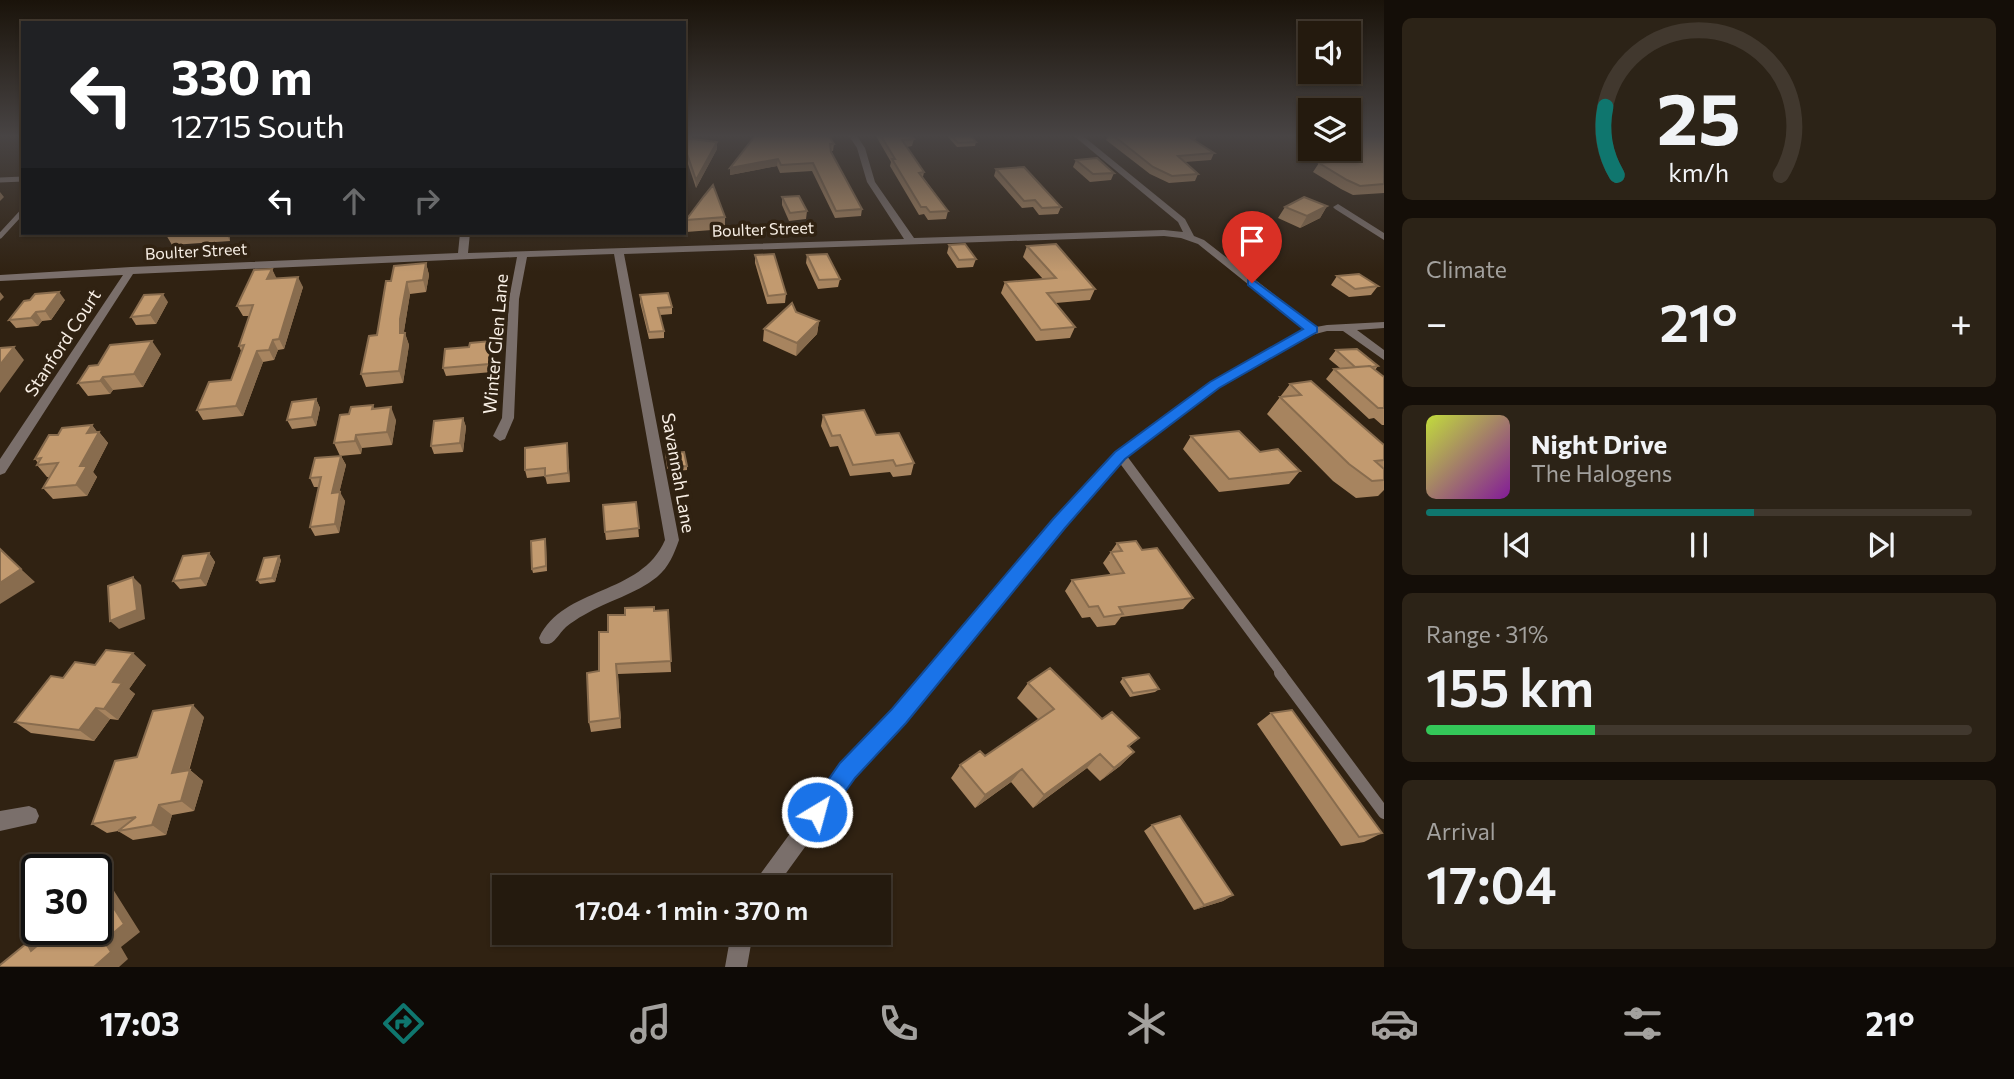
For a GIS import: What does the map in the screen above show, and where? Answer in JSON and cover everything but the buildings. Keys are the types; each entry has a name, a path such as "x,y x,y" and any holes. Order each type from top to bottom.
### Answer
{"street":[{"path":"872,181 910,240"},
{"path":"1133,181 1181,221 1190,237 1201,242 1312,330"},
{"path":"1338,207 1384,237"},
{"name":"Boulter Street","path":"0,278 523,253 1141,232 1190,237"},
{"path":"463,256 465,235"},
{"name":"Savannah Lane","path":"547,638 555,625 568,615 661,566 669,554 672,540 618,250"},
{"name":"Winter Glen Lane","path":"500,436 509,418 514,299 523,253"},
{"name":"Stanford Court","path":"0,470 131,270"},
{"path":"772,875 848,771 899,716 1120,455 1214,385 1312,330 1384,325"},
{"path":"1346,327 1384,356"},
{"path":"0,821 29,816"},
{"path":"736,967 740,945"}],"lane":[{"path":"0,236 21,213"},
{"path":"1120,455 1384,813"}],"route":[{"path":"817,812 848,771 899,716 1120,455 1214,385 1312,330 1252,283"}]}
